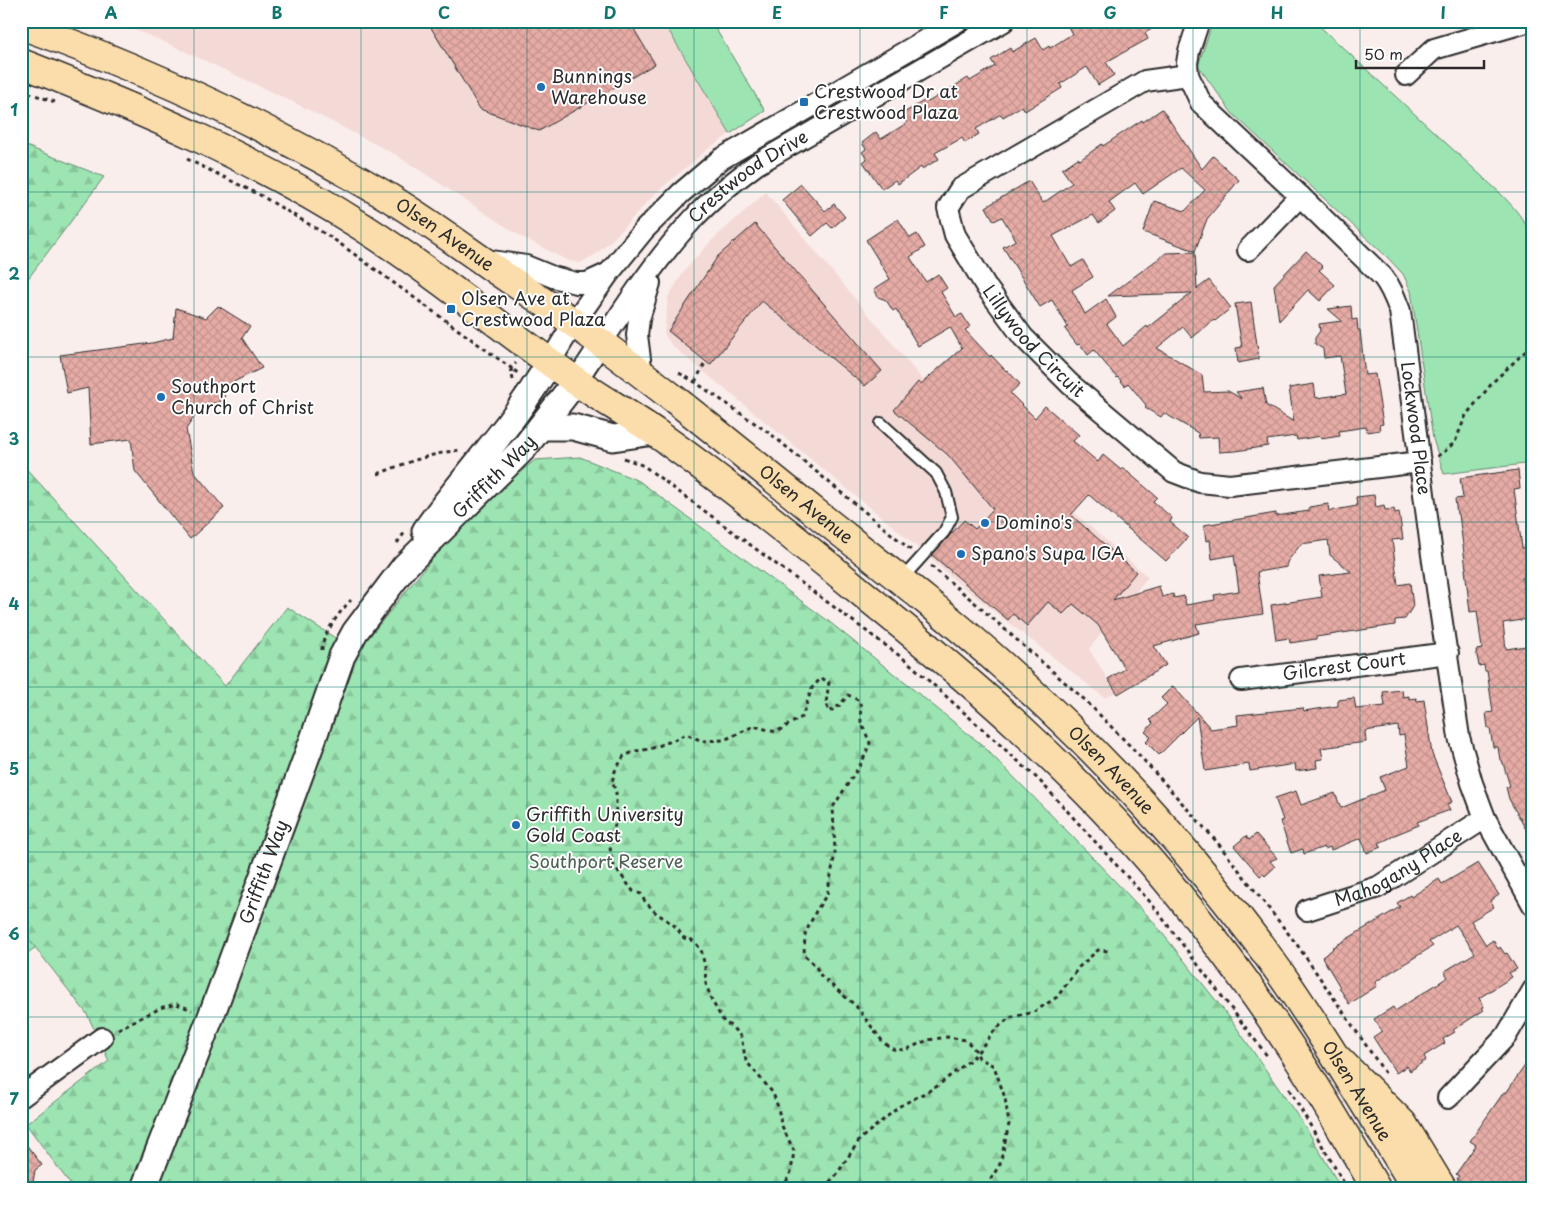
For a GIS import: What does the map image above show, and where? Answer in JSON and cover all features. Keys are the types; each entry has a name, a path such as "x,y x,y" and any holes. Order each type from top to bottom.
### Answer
{"main road":[{"name":"Olsen Avenue","path":"21,26 165,82 210,102 383,194 574,324 642,375 900,580 1004,666 1090,748 1138,798 1177,842 1249,932 1286,981 1337,1058 1416,1188"},
{"name":"Olsen Avenue","path":"21,63 117,100 168,123 255,165 316,198 364,228 420,266 576,381 654,432 764,512 927,645 1036,741 1079,784 1161,874 1230,960 1289,1044 1376,1188"},
{"path":"1337,1058 1403,1124 1442,1188"}],"street":[{"name":"Crestwood Drive","path":"550,362 609,273 644,230 681,193 721,159 958,21"},
{"name":"Crestwood Drive","path":"576,381 653,269 693,218 736,179 757,164 1004,21"},
{"name":"Lockwood Place","path":"1199,21 1189,51 1188,75 1201,103 1383,277 1395,297 1400,311 1432,555 1448,652 1459,737 1472,783 1485,818 1533,905"},
{"path":"1406,75 1434,49 1530,21"},
{"name":"Lillywood Circuit","path":"1188,75 1144,81 960,189 948,208 955,235 987,288 1023,337 1070,384 1174,472 1200,482 1230,485 1420,462"},
{"path":"1248,250 1300,196"},
{"path":"481,260 526,266 553,277 576,283 587,283 609,273"},
{"path":"642,375 637,335 639,319 653,269"},
{"name":"Griffith Way","path":"400,556 415,546 445,502 488,451 523,385 550,362"},
{"name":"Griffith Way","path":"144,1188 214,1011 342,656 400,556 493,480 524,448 576,381"},
{"path":"541,427 573,427 613,438 654,432"},
{"name":"Gilcrest Court","path":"1241,680 1448,652"},
{"name":"Mahogany Place","path":"1307,910 1378,887 1485,818"},
{"path":"1448,1098 1506,1036 1533,990"},
{"path":"21,1097 102,1038"}],"lane":[{"path":"881,423 936,473 946,492 952,517 944,532 900,580"}],"path":[{"path":"1420,462 1444,453 1454,442 1466,416 1494,381 1528,349 1533,347"},
{"path":"695,382 706,362"},
{"path":"511,368 523,385 513,377 511,368"},
{"path":"378,474 407,462 442,452 469,449"},
{"path":"619,456 644,466 908,662 989,733 1039,780 1151,902 1270,1060"},
{"path":"400,556 407,530"},
{"path":"322,658 322,644 336,618 357,595"},
{"path":"781,1188 791,1172 794,1151 781,1124 773,1093 746,1061 741,1037 731,1026 724,1022 712,1001 706,984 701,949 692,940 684,938 675,926 655,912 641,894 633,891 612,863 610,847 615,824 616,806 616,792 612,782 615,771 624,756 636,751 650,749 686,734 702,741 724,740 754,726 776,732 802,717 812,688 821,678 829,682 826,703 829,712 840,705 848,695 860,701 861,722 870,743 862,762 834,807 835,853 831,875 827,894 805,934 804,955 815,964 821,976 856,1006 883,1042 893,1050 905,1050 928,1040 947,1037 966,1040 979,1058 994,1066 1010,1124 1000,1164 991,1180 990,1188"},
{"path":"824,1188 837,1174 860,1139 900,1106 936,1087 977,1053 994,1030 1009,1018 1034,1012 1057,997 1078,967 1098,950 1109,951"},
{"path":"102,1038 163,1006 177,1004 195,1011 214,1011"},
{"path":"1286,1085 1347,1188"}],"shaded area":[{"path":"112,21 663,21 730,134 708,149 657,192 611,241 595,255 580,263 568,261 520,236 396,155 293,102 160,40"},
{"path":"766,192 923,380 1148,577 1089,649 1116,692 1105,698 958,583 901,533 672,346 664,334 668,297 684,271 711,241"}],"green space":[{"path":"663,21 711,21 765,111 730,134"},
{"path":"1213,21 1314,21 1499,192 1523,220 1533,240 1533,524 1524,464 1444,474 1433,439 1411,291 1403,274 1232,113 1198,66"},
{"path":"21,144 104,177 21,288"},
{"name":"Southport Reserve","path":"580,457 639,481 827,620 981,744 1151,919 1230,1018 1308,1131 1341,1188 73,1188 26,1124 109,1061 87,1014 21,929 21,463 225,686 287,607 357,652 445,543 492,495 535,460"},
{"path":"21,928 36,947 21,958"}],"building":[{"name":"Bunnings Warehouse","path":"427,21 629,21 655,64 539,131 480,109"},
{"path":"1065,21 1165,21 1145,33 1148,39 1106,62 1114,75 1098,85 1087,67 1060,84 1062,88 1025,111 1022,106 1003,117 1001,114 976,129 979,134 965,143 962,138 935,153 939,159 922,169 921,167 898,184 895,180 882,189 863,162 867,159 862,152 866,149 862,143 876,132 881,139 907,123 902,114 927,99 928,102 968,78 970,81 995,66 991,60 1010,48 1012,52 1036,38 1043,50 1049,46 1050,48 1072,34"},
{"path":"1162,109 1202,169 1213,156 1239,180 1207,219 1195,251 1143,232 1154,201 1185,211 1205,190 1181,168 1143,194 1135,183 1109,202 1115,211 1099,223 1093,215 1053,236 1071,267 1083,260 1093,277 1072,290 1085,314 1106,299 1116,317 1107,324 1123,346 1192,293 1108,296 1166,253 1195,252 1197,289 1209,280 1231,308 1192,338 1183,327 1157,348 1202,375 1204,392 1228,391 1242,399 1236,392 1263,388 1266,405 1294,422 1289,388 1314,384 1316,398 1346,394 1340,356 1324,358 1323,349 1315,344 1315,338 1320,331 1319,324 1342,321 1328,309 1351,306 1352,320 1357,319 1358,330 1360,330 1365,375 1375,374 1383,424 1379,425 1380,430 1367,432 1366,427 1339,431 1340,436 1321,439 1321,436 1297,440 1296,436 1267,440 1268,446 1219,452 1218,437 1199,438 1198,433 1164,413 1161,417 1145,408 1146,405 1128,383 1125,386 1094,350 1088,355 1080,344 1077,345 1065,329 1068,327 1052,300 1040,307 1003,247 1016,240 1002,217 994,221 986,207 1029,181 1043,203 1072,183 1062,169 1078,158 1080,160 1102,144 1103,146"},
{"path":"801,184 825,211 834,204 845,217 832,228 827,223 812,236 782,200"},
{"path":"898,219 910,238 917,234 925,247 910,257 926,282 938,274 947,288 941,292 956,317 962,314 970,327 965,330 990,357 991,355 1020,384 1010,393 1035,418 1045,406 1079,435 1073,441 1098,462 1103,455 1121,470 1123,468 1157,497 1153,501 1172,518 1170,522 1188,537 1166,561 1089,495 1071,515 1136,572 1113,600 1159,586 1162,597 1173,594 1174,598 1184,596 1186,605 1215,600 1214,595 1239,591 1234,555 1212,559 1210,540 1206,541 1204,525 1276,513 1276,516 1309,511 1309,507 1328,504 1329,511 1357,506 1356,497 1374,495 1376,507 1384,505 1385,510 1394,509 1395,513 1399,512 1403,539 1392,540 1398,585 1410,583 1413,606 1405,619 1395,620 1395,625 1316,637 1316,639 1290,643 1289,638 1276,640 1271,605 1322,597 1319,576 1351,572 1330,555 1328,540 1301,544 1287,562 1287,567 1257,572 1263,614 1196,624 1199,633 1154,646 1166,665 1118,694 1108,679 1125,669 1098,625 1073,604 1063,614 1048,602 1027,626 1013,614 1008,620 932,555 964,520 975,529 993,509 948,455 894,410 918,382 921,384 962,348 950,327 918,346 896,309 893,311 886,300 878,297 874,289 890,279 866,240"},
{"path":"755,224 882,371 865,386 762,301 710,365 668,331 718,256"},
{"path":"1306,251 1323,267 1319,270 1335,285 1320,301 1308,290 1279,321 1274,285"},
{"path":"1251,302 1259,359 1238,363 1236,348 1242,347 1235,304"},
{"path":"218,306 250,326 242,338 262,368 223,387 225,400 201,407 186,429 194,472 224,508 190,539 135,471 131,439 91,444 88,388 67,393 60,355 152,343 173,338 176,308 206,318"},
{"path":"1518,470 1520,488 1514,489 1522,548 1526,548 1530,577 1522,578 1528,619 1503,623 1506,649 1533,645 1533,842 1509,799 1506,787 1510,786 1502,760 1500,760 1498,747 1493,747 1490,728 1488,728 1486,713 1493,712 1487,671 1485,671 1484,665 1479,666 1476,650 1482,649 1477,611 1470,612 1459,514 1457,514 1455,499 1463,498 1460,478"},
{"path":"1173,686 1211,729 1238,725 1237,715 1303,708 1304,711 1338,706 1338,700 1354,698 1356,709 1385,706 1383,692 1402,690 1403,697 1409,696 1409,699 1416,698 1417,701 1424,700 1432,754 1452,802 1447,804 1450,810 1417,822 1419,825 1379,843 1381,847 1367,853 1361,838 1331,850 1330,847 1325,849 1324,847 1304,854 1303,849 1291,853 1280,821 1283,820 1275,798 1296,791 1301,805 1335,793 1341,808 1385,790 1380,777 1409,766 1404,735 1399,736 1398,726 1365,731 1366,742 1321,748 1323,759 1316,760 1317,768 1296,771 1295,764 1250,771 1249,764 1205,771 1197,717 1159,755 1146,742 1151,737 1145,732 1153,723 1150,720 1167,704 1161,698"},
{"path":"1256,834 1277,858 1270,861 1275,867 1265,876 1263,874 1260,876 1234,846 1246,836 1249,840"},
{"path":"1478,863 1499,895 1490,901 1494,907 1471,921 1486,945 1493,940 1498,949 1500,947 1505,954 1507,953 1517,969 1509,973 1512,977 1479,998 1484,1010 1453,1030 1455,1032 1443,1039 1445,1043 1424,1056 1426,1060 1410,1071 1407,1066 1396,1073 1373,1037 1382,1031 1374,1019 1393,1007 1395,1011 1448,977 1445,971 1475,953 1456,925 1429,942 1433,946 1375,982 1377,986 1349,1004 1322,957 1332,948 1400,907 1397,903 1410,895 1411,897 1439,879 1442,884"},
{"path":"1533,1054 1533,1168 1520,1188 1490,1188 1483,1183 1479,1188 1470,1188 1457,1179 1459,1176 1456,1174 1476,1145 1470,1141"},
{"path":"21,1138 42,1165 35,1170 32,1188 21,1188"}],"place":[{"name":"Bunnings Warehouse","path":"541,87"},
{"name":"Crestwood Dr at Crestwood Plaza","path":"804,102"},
{"name":"Olsen Ave at Crestwood Plaza","path":"451,309"},
{"name":"Southport Church of Christ","path":"161,397"},
{"name":"Domino's","path":"985,523"},
{"name":"Spano's Supa IGA","path":"961,554"},
{"name":"Griffith University Gold Coast","path":"516,825"}]}
